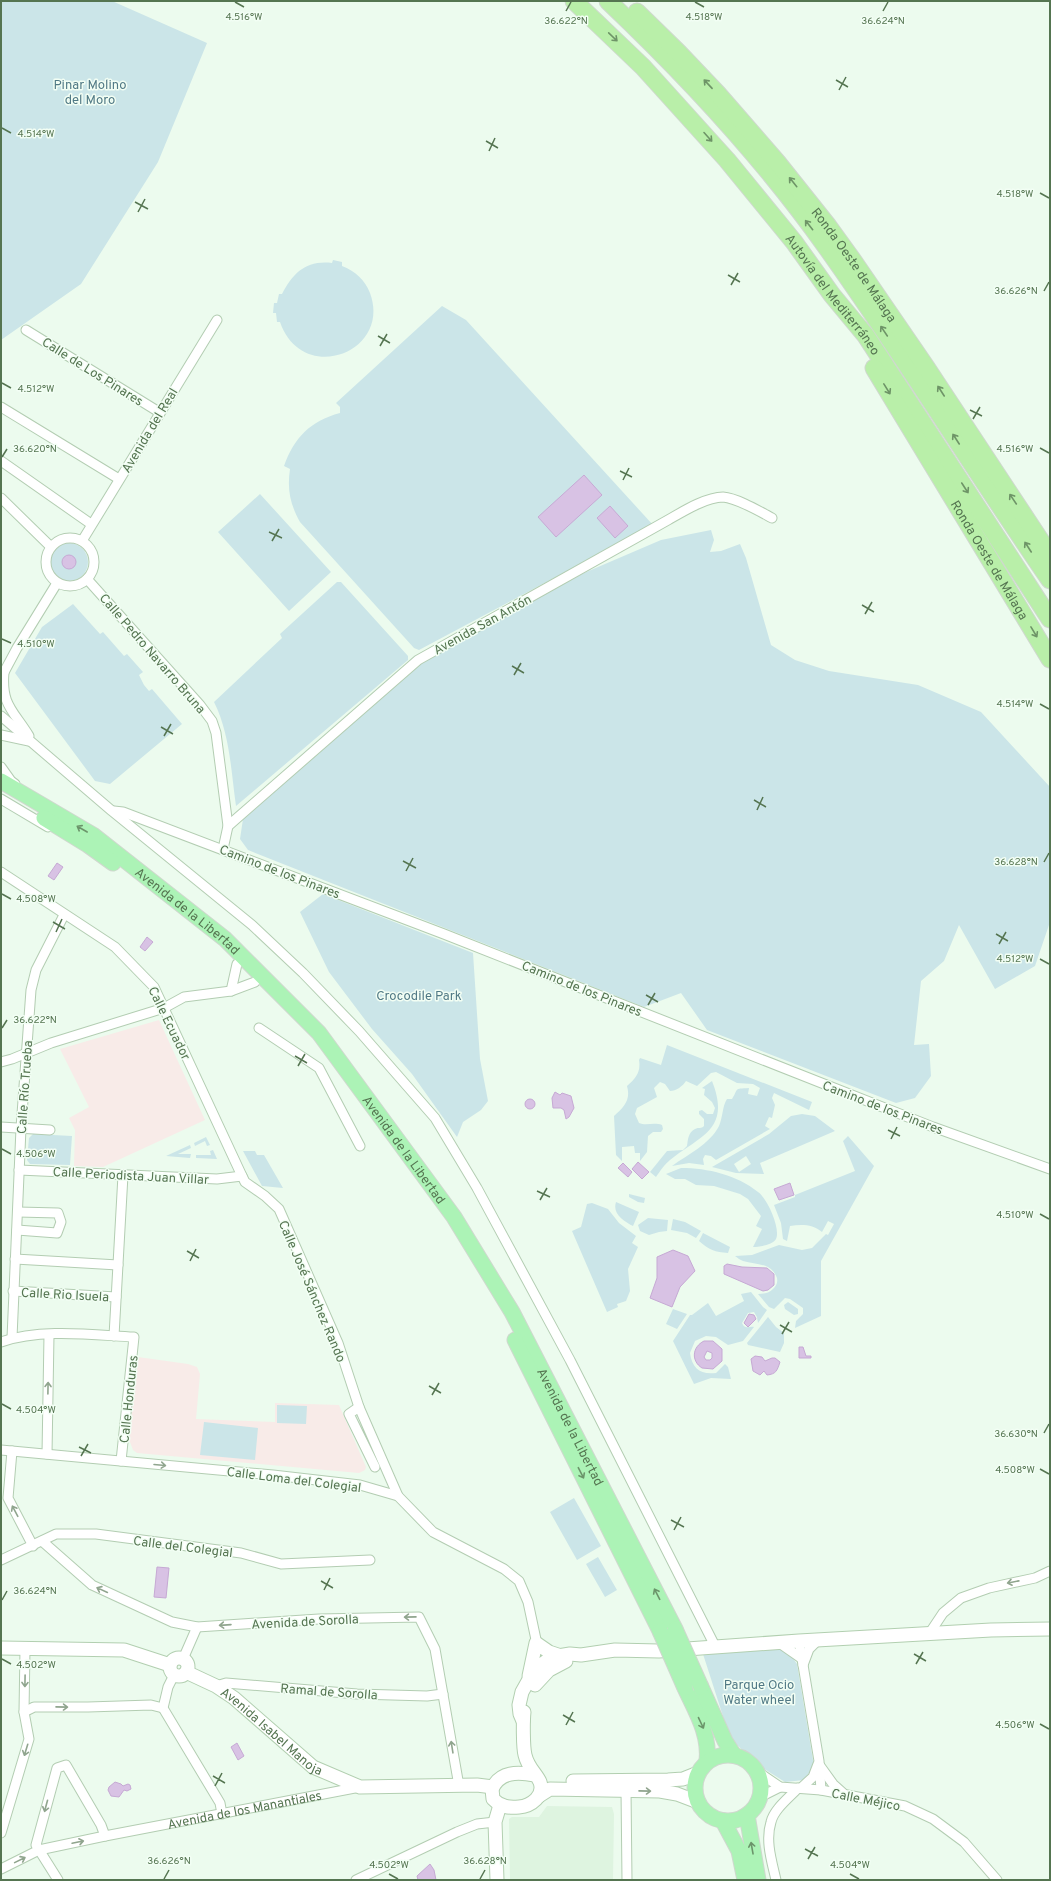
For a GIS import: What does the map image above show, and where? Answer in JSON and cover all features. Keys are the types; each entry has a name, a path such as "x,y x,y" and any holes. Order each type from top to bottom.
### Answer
{"highway":[{"name":"Autovía del Mediterráneo","path":"574,1 643,67 727,160 794,242 832,295 866,336 1050,619"},
{"name":"Autovía del Mediterráneo","path":"608,1 696,89 779,186 826,247 1050,580"},
{"name":"Ronda Oeste de Málaga","path":"625,1 678,52 717,93 777,162 828,226 922,360 1050,555"},
{"name":"Ronda Oeste de Málaga","path":"832,295 856,340 1050,659"}],"main road":[{"name":"Avenida de la Libertad","path":"1,781 93,836 225,940 319,1033 454,1217 512,1312 675,1629 725,1741 734,1755"},
{"name":"Avenida de la Libertad","path":"1,792 88,845 167,903 220,946 313,1039 445,1221 503,1316 660,1631 705,1732 708,1748 703,1767"},
{"path":"527,1701 539,1680 562,1659 570,1654 581,1655 615,1650 659,1651 778,1642 1050,1629"},
{"path":"528,1683 536,1643 562,1659"},
{"name":"Avenida Isabel Manoja","path":"1,1648 124,1650 216,1686 234,1698 313,1767 360,1787"},
{"path":"523,1721 520,1714 519,1705 522,1692 542,1664 552,1658 562,1659"},
{"path":"177,1671 175,1659 182,1659"},
{"path":"539,1796 541,1784 529,1767 525,1754 523,1721 527,1701 527,1691 542,1672 542,1664"},
{"path":"512,1773 525,1754"},
{"path":"698,1802 676,1794 660,1791 550,1789 539,1796 535,1801 523,1806 509,1807 500,1805 493,1799 493,1787 500,1778 512,1773 552,1781 683,1779 703,1767 725,1754 745,1758 758,1772 762,1786 760,1798 755,1808 747,1815 736,1820 723,1821 708,1814 698,1802 695,1787 703,1767"},
{"name":"Avenida de los Manantiales","path":"360,1787 477,1785 493,1787"},
{"path":"497,1880 496,1822 500,1805"},
{"path":"747,1815 758,1880"},
{"path":"723,1821 739,1851 745,1880"}],"street":[{"name":"Avenida del Real","path":"82,541 159,412 217,320"},
{"name":"Calle de Los Pinares","path":"26,330 159,412"},
{"path":"1,407 119,479"},
{"path":"1,461 91,524"},
{"name":"Avenida San Antón","path":"228,826 418,660 668,520 704,502 723,497 745,504 772,518"},
{"path":"1,498 51,547"},
{"path":"66,538 74,538 82,541 92,552 94,559 93,566 87,579 80,584 72,586 64,586 57,583 47,570 47,554 51,547 58,541 66,538"},
{"name":"Calle Pedro Navarro Bruna","path":"87,579 200,705 212,721 216,733 228,826 223,849"},
{"path":"32,742 21,723 10,711 5,700 3,674 16,648 57,583"},
{"path":"1,716 112,811 252,925 303,973 359,1031 435,1118 477,1188 570,1360 715,1646"},
{"path":"1,734 32,742"},
{"path":"1,767 11,781 36,797 40,804"},
{"path":"1,799 77,844 88,845"},
{"name":"Camino de los Pinares","path":"112,811 123,812 430,928 933,1127 1050,1169"},
{"name":"Calle Ecuador","path":"1,872 64,915 115,947 154,987 242,1176 245,1182 252,1187"},
{"name":"Calle Río Trueba","path":"12,1338 21,1128 31,990 36,970 64,915"},
{"path":"231,991 237,964"},
{"path":"1,1062 51,1043 164,1008 184,997 231,991 255,982"},
{"path":"259,1028 319,1068 360,1146"},
{"path":"1,1127 50,1130"},
{"name":"Calle Periodista Juan Villar","path":"19,1170 217,1179 242,1176"},
{"path":"1,1342 12,1338 66,1333 114,1336 123,1175"},
{"name":"Calle José Sánchez Rando","path":"252,1187 266,1196 278,1209 338,1343 359,1407 398,1496"},
{"path":"17,1230 57,1233 61,1222 58,1213 18,1212"},
{"path":"15,1259 118,1265"},
{"name":"Calle Rio Isuela","path":"13,1291 116,1297"},
{"path":"48,1454 49,1335"},
{"name":"Calle Honduras","path":"114,1336 134,1337 121,1461"},
{"path":"359,1407 349,1414 375,1467"},
{"name":"Calle Loma del Colegial","path":"1,1450 273,1475 360,1485 398,1496 433,1532 504,1569 519,1581 528,1602 536,1643 542,1664"},
{"path":"12,1451 8,1498 33,1546"},
{"name":"Calle del Colegial","path":"1,1560 56,1534 64,1532 96,1534 241,1553 281,1564 370,1560"},
{"name":"Avenida de Sorolla","path":"42,1541 92,1585 172,1622 197,1627 319,1619 419,1617 435,1649 459,1786"},
{"path":"929,1634 943,1613 961,1598 989,1588 1035,1578 1050,1571"},
{"path":"182,1659 197,1627"},
{"path":"802,1661 818,1640"},
{"path":"799,1641 819,1763 821,1790"},
{"path":"778,1642 802,1661"},
{"path":"1,1833 29,1739 24,1712 25,1649"},
{"path":"177,1671 168,1687 163,1708 220,1803 222,1814"},
{"name":"Ramal de Sorolla","path":"216,1686 226,1683 357,1694 427,1696 443,1694"},
{"path":"24,1712 34,1706 88,1707 151,1705 163,1708"},
{"path":"776,1880 769,1850 771,1821 779,1808 799,1788 813,1777 819,1763"},
{"path":"819,1763 833,1784 844,1794"},
{"path":"58,1880 36,1845 57,1768 66,1765 101,1825 105,1836"},
{"name":"Calle Méjico","path":"758,1772 780,1786 821,1790 905,1806 933,1819 964,1842 997,1880"},
{"path":"760,1798 780,1786"},
{"name":"Avenida de los Manantiales","path":"1,1869 40,1850 360,1787"},
{"path":"626,1790 627,1880"},
{"path":"356,1880 457,1832 477,1824 496,1822"}],"shaded area":[{"path":"584,475 602,495 556,537 538,517"},
{"path":"610,506 628,526 615,538 597,518"},
{"path":"69,555 74,557 76,562 74,567 69,569 64,567 62,562 64,557"},
{"path":"57,863 63,867 54,880 48,876"},
{"path":"147,937 153,942 145,951 140,947"},
{"path":"159,1020 205,1120 103,1167 74,1166 75,1130 69,1118 89,1107 60,1049"},
{"path":"555,1092 560,1095 562,1093 571,1096 574,1108 569,1117 566,1119 564,1110 561,1108 553,1108 552,1098"},
{"path":"528,1099 532,1099 534,1100 534,1108 528,1109 525,1106 525,1102"},
{"path":"638,1162 649,1172 642,1179 632,1169"},
{"path":"623,1163 632,1172 628,1177 618,1168"},
{"path":"790,1183 794,1195 779,1200 774,1189"},
{"path":"673,1250 688,1256 695,1271 680,1287 672,1307 650,1298 657,1278 657,1257"},
{"path":"727,1264 742,1267 767,1268 774,1274 774,1285 768,1290 763,1291 724,1274 724,1266"},
{"path":"749,1314 754,1315 756,1319 748,1327 744,1323"},
{"path":"704,1341 713,1341 722,1349 722,1361 713,1369 702,1368 696,1362 694,1354 695,1350","holes":["707,1351 712,1353 712,1358 710,1360 706,1360 704,1357"]},
{"path":"799,1347 803,1347 806,1356 811,1356 811,1358 799,1358"},
{"path":"755,1356 762,1357 765,1361 775,1358 780,1362 777,1370 772,1374 767,1375 764,1371 760,1375 753,1371 751,1359"},
{"path":"138,1357 188,1364 197,1367 200,1374 196,1419 275,1422 275,1403 339,1405 366,1467 365,1470 359,1473 137,1453 133,1450 130,1442 128,1442"},
{"path":"157,1567 169,1568 166,1598 154,1597"},
{"path":"237,1743 244,1756 238,1760 231,1747"},
{"path":"115,1782 123,1786 128,1784 130,1785 131,1789 127,1791 124,1790 119,1797 111,1796 108,1790 109,1787"},
{"path":"547,1806 612,1807 614,1814 613,1880 510,1880 509,1819 512,1817 539,1817"},
{"path":"430,1864 434,1870 436,1880 418,1880 417,1876"}],"green space":[{"name":"Pinar Molino del Moro","path":"1,1 112,1 207,43 158,162 81,284 1,340"},
{"path":"333,260 342,262 342,266 355,273 365,284 370,293 373,314 368,332 357,345 342,354 324,357 306,353 291,342 280,322 277,322 276,313 273,313 274,303 277,303 279,294 282,294 296,274 308,266 332,263"},
{"path":"442,306 466,320 653,525 419,650 414,648 300,522 290,496 290,469 284,466 293,447 304,432 329,416 340,413 340,407 336,403"},
{"path":"260,494 331,572 289,611 218,532"},
{"path":"711,530 714,540 710,552 721,551 740,544 746,558 771,645 795,660 829,671 918,685 981,712 1050,787 1050,922 1035,966 995,989 959,925 944,961 921,981 914,1045 929,1044 931,1076 915,1098 896,1103 707,1030 681,993 644,1007 248,850 240,839 243,819 417,664 584,573 661,540"},
{"path":"69,543 79,546 85,552 88,562 85,572 79,578 69,581 59,578 53,572 50,562 53,552 59,546"},
{"path":"337,582 341,582 408,656 408,660 236,806 227,740 214,702 282,638 280,634"},
{"path":"73,604 100,634 103,632 124,656 127,654 143,672 139,675 144,685 149,691 152,689 182,724 110,784 95,781 15,673 42,627"},
{"name":"Crocodile Park","path":"323,894 473,953 480,1059 488,1101 481,1110 463,1122 457,1137 412,1074 372,1029 329,972 300,912"},
{"path":"667,1045 812,1102 809,1110 774,1093 772,1098 775,1105 772,1118 769,1117 765,1126 770,1129 716,1160 711,1156 705,1155 703,1159 704,1165 689,1163 672,1166 704,1144 710,1138 719,1126 725,1102 727,1099 732,1099 737,1090 749,1088 748,1094 757,1096 760,1088 753,1084 737,1083 716,1072 711,1073 697,1086 686,1081 679,1088 672,1091 670,1091 665,1084 660,1082 654,1088 657,1097 637,1108 635,1114 639,1123 659,1124 662,1125 663,1129 661,1132 653,1132 648,1136 647,1152 640,1161 640,1153 635,1153 634,1146 622,1147 622,1161 616,1155 614,1116 626,1103 628,1095 627,1086 637,1074 640,1058 661,1065"},
{"path":"712,1081 717,1097 718,1110 710,1129 702,1137 668,1162 656,1177 650,1172 667,1151 683,1150 687,1146 691,1132 704,1126 704,1119 699,1114 699,1111 702,1110 707,1114 713,1114 715,1108 712,1102 704,1095 705,1089 702,1088"},
{"path":"802,1114 815,1116 835,1131 760,1163 764,1174 736,1173 712,1167 769,1134 791,1116","holes":["746,1156 751,1164 739,1172 734,1164"]},
{"path":"33,1134 72,1136 70,1165 30,1164 27,1160 29,1138"},
{"path":"848,1136 874,1166 821,1261 821,1316 795,1328 796,1321 803,1314 803,1308 790,1299 785,1298 774,1309 769,1307 758,1294 768,1292 775,1287 777,1278 771,1269 763,1265 740,1260 735,1256 752,1255 779,1245 802,1250 812,1248 826,1234 828,1235 834,1224 828,1221 822,1232 815,1227 807,1225 790,1226 787,1241 783,1239 781,1223 774,1205 855,1171 843,1141"},
{"path":"206,1137 210,1145 207,1146 205,1141 195,1146 194,1143"},
{"path":"190,1145 191,1148 178,1154 191,1154 190,1158 166,1156"},
{"path":"213,1150 217,1159 196,1158 196,1155 211,1155 210,1151"},
{"path":"243,1151 255,1151 257,1155 264,1155 283,1188 262,1186"},
{"path":"681,1168 712,1171 732,1177 750,1186 762,1195 769,1207 777,1228 776,1239 769,1244 753,1247 762,1229 756,1226 761,1216 748,1199 740,1194 714,1186 696,1185 685,1179 675,1179 666,1174"},
{"path":"629,1194 645,1198 644,1203 638,1202 629,1197"},
{"path":"616,1202 639,1212 633,1226 617,1214 615,1206"},
{"path":"592,1203 608,1209 619,1223 636,1236 632,1243 638,1247 628,1269 630,1291 626,1301 617,1304 618,1307 607,1312 572,1231 581,1227 587,1204"},
{"path":"648,1218 668,1220 667,1231 649,1235 640,1231 638,1225"},
{"path":"673,1219 685,1222 701,1231 696,1238 687,1233 671,1230"},
{"path":"703,1233 730,1247 728,1253 712,1250 699,1241"},
{"path":"751,1292 767,1310 758,1323 754,1312 748,1313 742,1323 746,1327 754,1327 743,1341 728,1345 716,1337 706,1336 695,1341 690,1353 693,1363 701,1372 716,1373 725,1364 728,1367 731,1379 711,1378 694,1384 673,1341 690,1315 708,1303 716,1316 744,1301 741,1294"},
{"path":"788,1302 798,1309 798,1314 794,1315 785,1309 784,1305"},
{"path":"673,1309 687,1314 677,1329 666,1324"},
{"path":"768,1317 776,1327 784,1333 784,1343 780,1352 748,1345 747,1343"},
{"path":"277,1405 307,1406 306,1424 277,1423"},
{"path":"204,1422 258,1428 255,1460 200,1455"},
{"path":"574,1498 601,1546 577,1560 550,1512"},
{"path":"598,1557 617,1590 605,1597 586,1564"},
{"name":"Parque Ocio Water wheel","path":"776,1648 788,1651 797,1664 814,1766 804,1780 785,1782 758,1765 730,1738 703,1654"}]}
